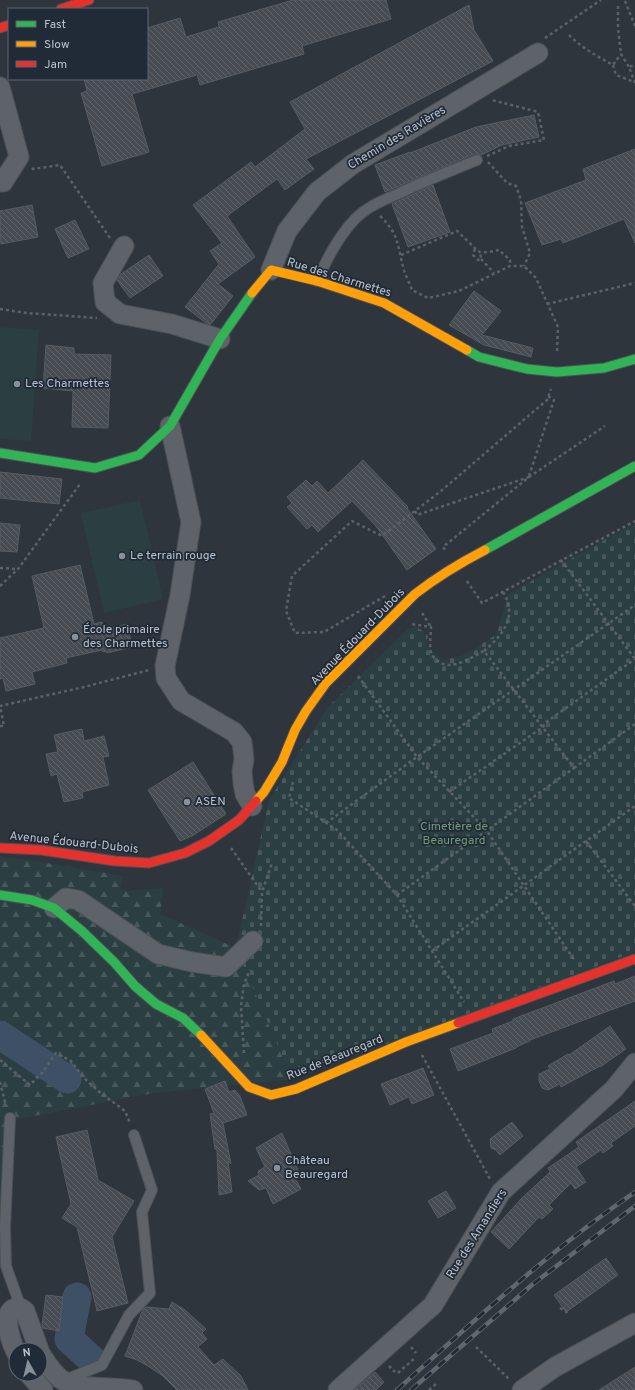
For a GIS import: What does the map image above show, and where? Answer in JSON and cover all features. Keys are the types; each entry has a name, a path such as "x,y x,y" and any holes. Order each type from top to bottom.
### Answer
{"street":[{"path":"64,8 89,0"},
{"name":"Chemin des Ravières","path":"271,270 287,232 317,192 353,164 538,54"},
{"path":"0,87 19,157 3,182 0,182"},
{"path":"124,246 103,283 105,302 120,314 172,324 220,339"},
{"name":"Rue des Charmettes","path":"0,453 95,468 139,454 170,426 220,339 249,296 271,270 384,303 480,357 527,369 557,372 604,368 635,359"},
{"path":"170,426 191,522 180,595 165,666 166,678 181,701 234,732 242,742 244,759 242,783 245,794 252,806"},
{"name":"Avenue Édouard-Dubois","path":"0,848 41,850 115,862 149,863 185,853 209,841 231,826 264,792 282,762 295,730 306,710 326,684 415,594 450,569 635,466"},
{"name":"Rue de Beauregard","path":"0,895 32,900 54,908 82,930 114,962 135,986 156,1004 183,1018 195,1028 249,1087 271,1095 296,1089 413,1039 635,959"},
{"path":"54,908 66,898 78,900 158,954 192,962 226,967 253,941"},
{"name":"Rue des Amandiers","path":"338,1390 433,1305 501,1192 614,1089 635,1063"},
{"path":"12,1342 7,1323 11,1310 18,1308 25,1311 36,1342"},
{"path":"518,1387 635,1323"},
{"path":"48,1365 64,1381 76,1386 124,1388 133,1390"},
{"path":"36,1382 43,1390"}],"lane":[{"path":"316,282 341,236 356,218 370,206 477,160"},
{"path":"10,1118 5,1227 6,1266 18,1308"},
{"path":"64,1381 102,1365 129,1315 150,1293 142,1212 152,1190 134,1135"}],"path":[{"path":"625,1 635,26"},
{"path":"618,6 618,28 621,54 629,67 634,83"},
{"path":"569,35 583,47 613,65 616,75 634,83"},
{"path":"613,65 621,54"},
{"path":"629,67 635,65"},
{"path":"488,99 538,112 544,140 510,146 484,157 507,183 516,186 521,200 522,227 530,253 524,266"},
{"path":"19,157 33,169 60,165 111,239 124,246"},
{"path":"370,206 390,226 398,242 404,270 412,290 428,298 459,291 510,266 524,266 536,278 558,327 557,372 547,400 447,486 382,536 352,521 292,576 286,611 296,633 324,632 386,596"},
{"path":"401,255 457,230 475,249 480,252 499,250 510,260 510,266"},
{"path":"475,249 473,255 478,260 481,259"},
{"path":"480,252 481,259 494,273"},
{"path":"547,304 635,283"},
{"path":"0,309 26,313 113,319 120,314"},
{"path":"529,477 554,400 548,396"},
{"path":"447,554 443,547 529,477 605,426"},
{"path":"0,586 18,569 84,478 90,467"},
{"path":"415,511 417,515 529,477"},
{"path":"466,580 482,602 635,521"},
{"path":"449,792 543,727 546,723 635,659 561,560"},
{"path":"0,568 18,569"},
{"path":"410,624 431,627 430,652 441,664 457,664 484,650 494,642 500,634 510,615 507,599 503,592"},
{"path":"326,823 417,757 635,605"},
{"path":"484,650 574,768"},
{"path":"0,726 4,726 0,706 84,687 165,666"},
{"path":"356,673 417,757 487,831 579,966"},
{"path":"397,895 635,724"},
{"path":"294,777 289,798 338,830 397,895 467,1007"},
{"path":"432,950 635,806"},
{"path":"586,841 635,906"},
{"path":"229,846 262,892"},
{"path":"241,1078 244,1050 242,1006 244,984 256,951 253,941 261,926 262,892 272,863"},
{"path":"413,1039 490,1179"},
{"path":"0,1060 30,1085 42,1073 56,1053 71,1061 98,1091 125,1111 134,1135"},
{"path":"0,1082 10,1118"},
{"path":"560,1308 568,1313"},
{"path":"476,1347 518,1387"},
{"path":"398,1373 415,1358"},
{"path":"429,1390 436,1384"}],"green space":[{"name":"Les Charmettes","path":"0,327 39,330 31,441 0,439"},
{"name":"Le terrain rouge","path":"140,500 163,599 104,613 81,513"},
{"name":"Cimetière de Beauregard","path":"631,525 635,526 635,952 292,1079 236,948 269,800 328,707 407,630 415,627 424,631 428,636 427,646 443,660 464,655 497,634 508,594"},
{"path":"0,856 123,876 120,889 127,891 163,888 160,914 236,948 292,1079 154,1093 13,1120 0,1217"}],"building":[{"path":"293,0 386,0 391,19 302,46 304,54 200,85 197,75 132,94 149,152 102,166 81,93 87,91 84,80 148,80 148,28 180,18 186,37 219,27 218,22"},
{"path":"469,5 474,30 493,61 306,159 314,169 285,190 277,179 227,216 255,257 218,284 233,296 210,325 185,307 219,264 210,251 222,243 193,205 251,162 255,167 305,129 290,102"},
{"path":"534,115 539,137 502,145 481,155 474,154 385,192 375,165 476,127"},
{"path":"635,149 635,243 624,219 563,243 561,239 542,245 525,203 586,180 583,169"},
{"path":"433,185 450,232 408,247 392,204"},
{"path":"32,205 38,237 1,244 0,211"},
{"path":"75,220 89,249 68,258 55,229"},
{"path":"149,255 163,276 130,298 117,280 121,274"},
{"path":"474,291 501,311 482,335 533,348 531,357 484,345 449,325"},
{"path":"46,345 74,348 74,354 111,355 108,428 72,427 73,391 43,388"},
{"path":"363,460 408,507 407,508 436,549 407,570 376,526 352,501 318,532 312,525 307,529 287,507 292,503 287,497 306,480 312,486 317,481 328,493"},
{"path":"0,472 62,479 59,504 0,498"},
{"path":"0,523 20,525 17,552 0,551"},
{"path":"80,565 94,624 102,622 104,630 127,624 132,647 107,653 106,651 103,652 102,650 66,658 67,663 32,672 35,684 6,691 3,678 0,679 0,638 44,628 32,576"},
{"path":"82,729 84,741 104,736 109,756 103,757 109,785 82,792 83,798 64,802 57,774 51,776 46,754 58,752 54,735"},
{"name":"ASEN","path":"193,762 226,814 192,836 180,841 148,790"},
{"path":"635,976 635,1001 530,1040 516,1048 458,1071 450,1049 493,1033 492,1029 513,1021 513,1019 614,981 615,984"},
{"path":"610,1026 626,1049 600,1067 561,1087 560,1084 548,1090 542,1088 539,1081 539,1074 550,1069 548,1066 568,1054 569,1055"},
{"path":"423,1068 434,1095 412,1104 409,1097 390,1105 381,1084"},
{"path":"225,1081 229,1092 235,1090 240,1096 247,1115 223,1123 231,1164 228,1161 232,1192 219,1195 217,1150 215,1149 210,1114 214,1113 205,1089"},
{"path":"635,1101 635,1126 611,1143 613,1146 603,1153 601,1150 576,1167 586,1182 575,1189 571,1183 549,1205 553,1209 542,1219 539,1217 509,1249 491,1232 522,1198 550,1172 548,1168 579,1147 576,1142"},
{"path":"512,1122 523,1136 500,1155 496,1150 491,1148 490,1139"},
{"path":"87,1130 98,1180 134,1201 112,1237 128,1303 97,1311 77,1227 62,1218 71,1204 56,1137"},
{"name":"Château Beauregard","path":"282,1133 299,1173 294,1176 301,1189 273,1204 266,1188 259,1190 248,1181 259,1175 258,1171 265,1167 256,1148"},
{"path":"446,1191 456,1208 438,1218 428,1201"},
{"path":"606,1258 618,1275 566,1312 554,1295"},
{"path":"46,1295 63,1297 59,1331 43,1328 42,1325"},
{"path":"172,1302 185,1310 206,1329 202,1333 207,1339 198,1347 214,1365 223,1359 241,1376 248,1390 177,1390 163,1376 148,1366 125,1356 143,1309 146,1307 169,1309"},
{"path":"635,1367 635,1390 599,1390"},
{"path":"375,1372 384,1382 376,1390 354,1390"}],"waterway":[{"path":"0,1035 67,1079"},
{"path":"77,1297 69,1339 92,1360"}],"railway":[{"path":"397,1390 484,1312 543,1262 604,1214 635,1192"},
{"path":"411,1390 533,1284 635,1206"}],"traffic: fast":[{"path":"0,453 95,468 139,455 170,426 220,339 252,293"},
{"path":"467,350 479,357 527,369 557,372 604,368 635,359"},
{"path":"485,550 635,466"},
{"path":"0,895 32,900 54,908 82,931 114,962 135,986 156,1004 183,1018 201,1035"}],"traffic: slow":[{"path":"252,293 271,270 317,281 384,303 467,350"},
{"path":"256,801 264,792 282,762 295,730 306,711 326,683 415,594 449,570 485,550"},
{"path":"201,1035 249,1087 271,1095 296,1089 406,1042 458,1023"}],"traffic: jam":[{"path":"64,8 89,0"},
{"path":"0,28 8,25"},
{"path":"0,848 41,850 115,861 149,863 185,853 209,841 239,820 256,801"},
{"path":"458,1023 635,959"}],"place":[{"name":"Les Charmettes","path":"17,384"},
{"name":"Le terrain rouge","path":"122,556"},
{"name":"École primaire des Charmettes","path":"75,637"},
{"name":"ASEN","path":"187,802"},
{"name":"Château Beauregard","path":"277,1168"}]}
